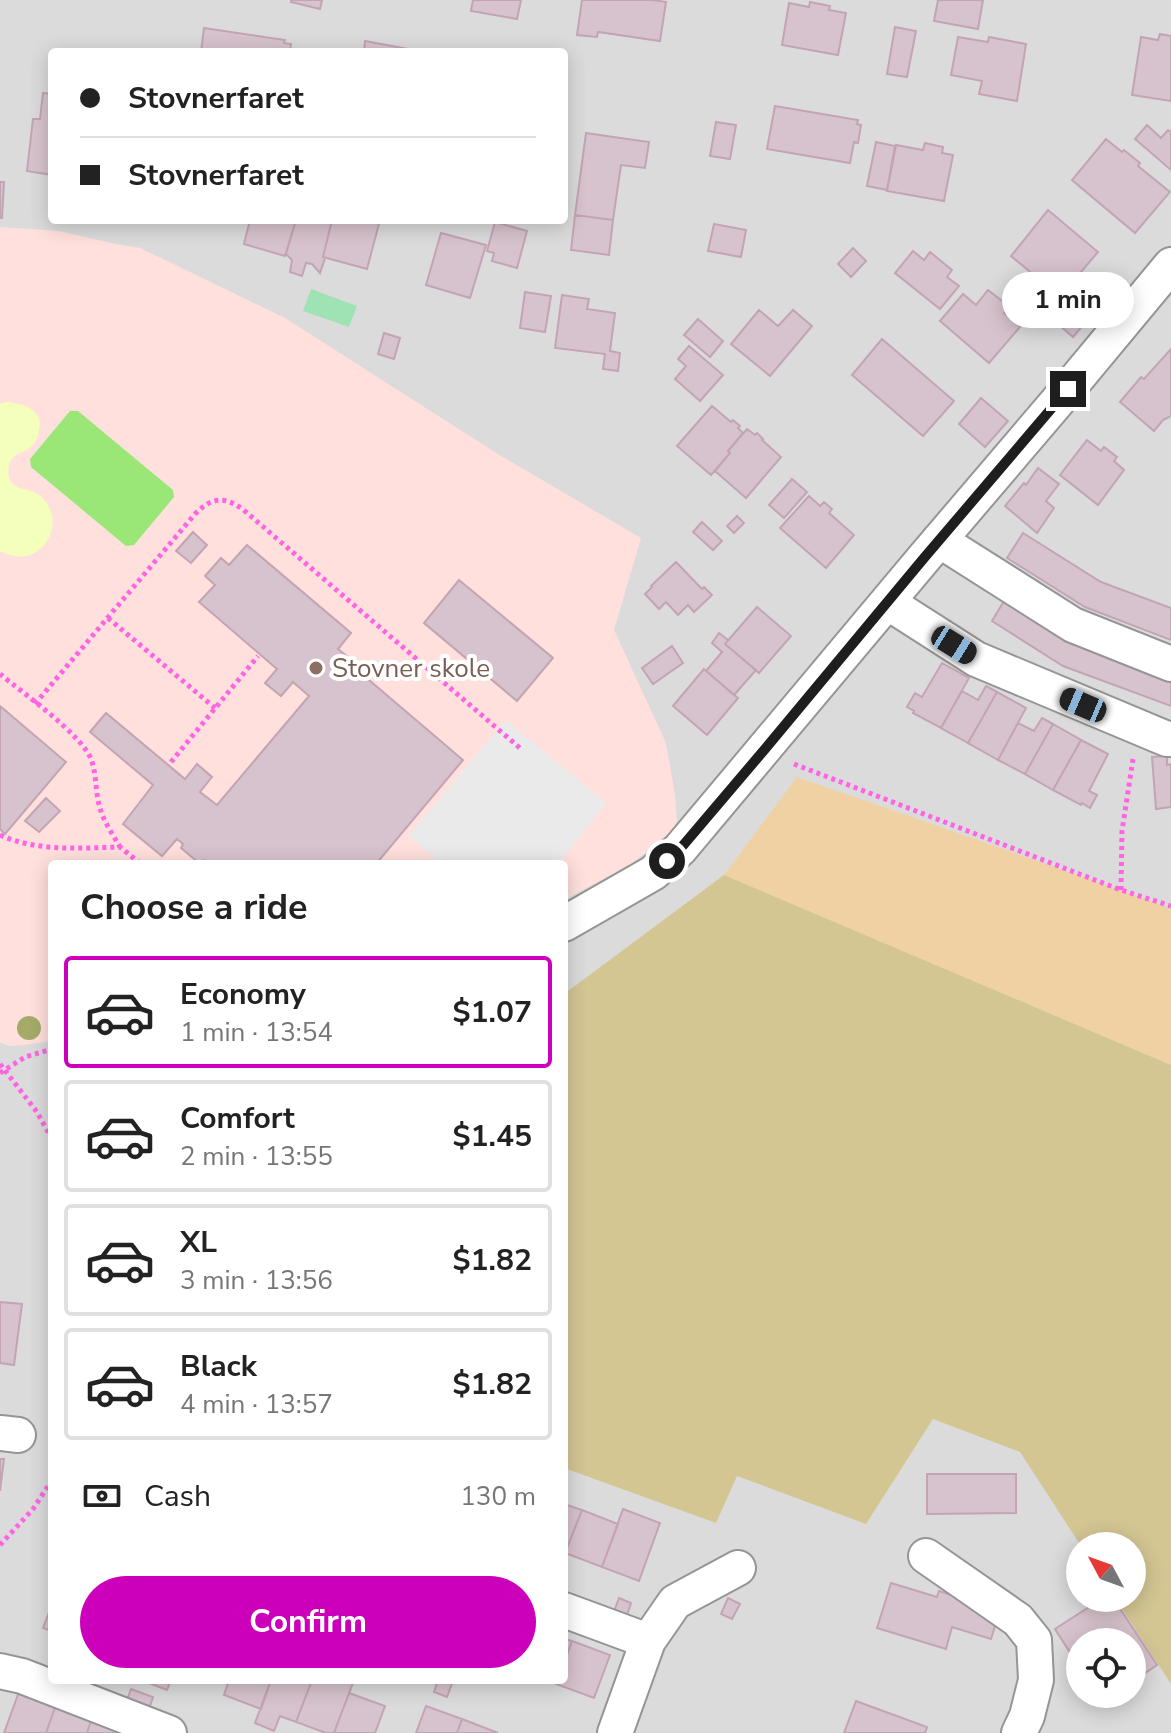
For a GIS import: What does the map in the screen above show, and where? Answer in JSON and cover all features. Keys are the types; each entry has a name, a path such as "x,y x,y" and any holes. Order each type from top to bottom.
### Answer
{"street":[{"path":"568,922 653,873 680,849 1171,265"},
{"path":"939,540 1073,625 1171,664"},
{"path":"887,602 976,659 1156,733"},
{"path":"926,1556 1018,1620 1034,1640 1036,1680 1027,1716 1019,1733"},
{"path":"615,1733 648,1641 675,1602 738,1568"},
{"path":"568,1611 648,1641"},
{"path":"0,1671 22,1676 169,1733"}],"path":[{"path":"35,704 203,506 220,500 232,502 246,512 521,749"},
{"path":"108,618 215,708"},
{"path":"171,762 258,656"},
{"path":"0,674 80,742 94,770 101,812 120,847 136,860"},
{"path":"1121,890 1122,831 1133,759 1156,733"},
{"path":"765,749 845,784 1121,890 1171,906"},
{"path":"0,835 53,848 120,847"},
{"path":"48,1050 1,1069 48,1130"},
{"path":"0,1545 33,1509 48,1486"}],"shaded area":[{"path":"0,0 1171,0 1171,1733 0,1733"},
{"name":"Stovner skole","path":"0,227 59,231 140,248 285,318 501,456 641,538 614,630 666,743 677,820 674,830 631,864 568,898 568,860 48,860 48,1042 9,1046 0,1042"},
{"path":"311,289 357,306 349,327 303,311"},
{"path":"8,402 31,409 39,417 40,423 33,445 11,460 9,478 14,485 39,495 46,502 52,519 50,536 45,544 30,555 22,556 0,551 0,404"},
{"path":"506,720 606,803 561,860 436,860 408,836"},
{"path":"797,777 1171,909 1171,1065 724,875"},
{"path":"724,875 1171,1065 1171,1684 1146,1646 1146,1628 1135,1628 1124,1612 1146,1612 1146,1532 1072,1532 1020,1452 933,1419 866,1524 737,1476 716,1523 568,1469 568,991"}],"green space":[{"path":"70,411 78,411 173,490 174,497 134,545 126,546 31,467 30,459"}],"building":[{"path":"291,0 322,0 320,9"},
{"path":"473,0 521,0 517,19 471,11"},
{"path":"582,0 666,2 660,41 598,32 597,37 577,35"},
{"path":"938,0 983,0 978,29 934,21"},
{"path":"810,2 846,13 838,55 782,45 789,3 809,7"},
{"path":"895,27 916,31 907,77 887,74"},
{"path":"204,28 285,40 284,43 291,44 290,48 202,48"},
{"path":"1160,34 1171,36 1171,101 1132,95 1141,37 1158,40"},
{"path":"958,37 988,42 989,37 1026,44 1017,101 979,94 982,81 951,75"},
{"path":"365,41 403,48 364,48"},
{"path":"43,93 48,94 48,174 27,171 33,119 40,119"},
{"path":"775,106 858,120 857,124 861,125 858,143 854,142 850,163 767,149"},
{"path":"716,122 736,125 730,159 710,156"},
{"path":"1147,125 1161,138 1168,130 1171,132 1171,170 1135,139"},
{"path":"586,133 649,142 645,168 621,165 613,220 575,215"},
{"path":"1106,139 1140,163 1138,166 1170,192 1135,233 1072,180"},
{"path":"876,142 895,146 887,190 867,186"},
{"path":"925,143 943,147 942,153 953,155 944,201 887,191 896,145 923,150"},
{"path":"0,182 4,182 2,218 0,218"},
{"path":"1048,210 1098,252 1059,296 1011,256"},
{"path":"575,215 613,220 609,255 571,250"},
{"path":"249,224 295,224 285,256 244,244"},
{"path":"295,224 331,224 320,273 312,264 306,263 302,276 290,272 292,260 286,254"},
{"path":"331,224 379,224 367,269 323,257"},
{"path":"494,224 527,231 517,268 492,261 494,253 487,251"},
{"path":"714,224 746,230 741,257 708,251"},
{"path":"441,233 486,245 470,298 426,285"},
{"path":"853,248 866,261 851,277 838,264"},
{"path":"913,251 924,260 930,252 952,270 947,277 959,286 940,309 895,273"},
{"path":"988,290 1010,307 1004,313 1020,327 989,363 940,321 963,294 976,305"},
{"path":"1074,291 1096,310 1073,337 1051,318"},
{"path":"525,292 551,296 545,332 520,328"},
{"path":"562,295 589,299 587,309 615,313 610,351 620,353 618,371 603,369 605,354 555,348"},
{"path":"759,310 778,326 793,310 812,326 770,376 731,344"},
{"path":"698,319 723,341 710,357 684,335"},
{"path":"384,333 400,338 394,359 378,354"},
{"path":"882,339 954,401 923,436 852,375"},
{"path":"689,346 723,375 700,401 675,379 686,366 678,359"},
{"path":"1171,349 1171,416 1154,431 1120,402"},
{"path":"981,398 1008,421 985,447 959,424"},
{"path":"712,406 740,426 738,428 743,433 711,475 677,446"},
{"path":"747,429 755,435 757,433 781,457 746,498 715,471"},
{"path":"1087,440 1101,451 1104,447 1117,457 1114,461 1124,470 1098,505 1060,475"},
{"path":"1038,468 1059,484 1046,501 1054,508 1037,533 1005,506"},
{"path":"792,479 807,492 784,518 769,505"},
{"path":"809,496 820,506 824,502 832,509 829,513 854,535 826,568 780,528"},
{"path":"737,516 744,523 734,533 727,526"},
{"path":"702,522 722,541 713,550 693,532"},
{"path":"193,532 207,545 191,563 176,551"},
{"path":"1023,533 1101,582 1171,608 1171,640 1085,607 1007,558"},
{"path":"247,545 351,633 338,649 364,670 362,674 463,760 379,860 195,860 181,848 183,844 177,839 162,856 123,824 153,785 90,732 106,713 185,779 197,764 212,777 200,792 217,805 309,696 293,682 281,696 265,683 277,669 199,602 215,585 205,576 221,558 229,565"},
{"path":"676,562 712,595 694,612 688,605 678,615 666,602 659,609 645,594"},
{"path":"459,580 553,658 517,701 424,623"},
{"path":"1007,596 1171,674 1171,706 1063,666 992,621"},
{"path":"757,607 791,636 759,673 725,644"},
{"path":"719,633 728,640 725,644 756,670 734,695 706,671 722,652 712,643"},
{"path":"672,646 683,663 653,684 642,668"},
{"path":"942,663 969,678 941,728 907,707 915,693 922,697"},
{"path":"704,669 738,698 707,735 673,706"},
{"path":"986,686 997,692 968,743 941,728 962,691 978,700"},
{"path":"997,692 1026,708 998,760 968,743"},
{"path":"0,706 66,762 5,834 0,829"},
{"path":"1042,718 1053,724 1025,774 998,760 1018,723 1034,731"},
{"path":"1053,724 1081,740 1053,790 1025,774"},
{"path":"1081,740 1108,754 1089,791 1097,795 1090,808 1053,790"},
{"path":"1167,756 1167,765 1171,764 1171,807 1156,809 1152,757"},
{"path":"46,798 60,811 39,832 25,821"},
{"path":"0,1302 22,1304 14,1365 0,1363"},
{"path":"0,1459 4,1459 0,1491"},
{"path":"927,1474 1016,1474 1016,1513 927,1514"},
{"path":"568,1505 582,1510 568,1545"},
{"path":"623,1509 660,1523 639,1581 602,1567"},
{"path":"582,1510 618,1524 602,1567 568,1554 568,1545"},
{"path":"891,1583 937,1597 939,1591 999,1613 991,1639 952,1627 946,1649 877,1628"},
{"path":"619,1598 631,1603 625,1621 612,1617"},
{"path":"728,1598 740,1604 732,1619 721,1614"},
{"path":"1081,1612 1122,1612 1133,1628 1066,1628 1066,1646 1055,1629"},
{"path":"572,1641 610,1655 594,1698 556,1684 568,1684 568,1652"},
{"path":"1146,1648 1157,1665 1146,1672"},
{"path":"151,1684 169,1684 167,1690"},
{"path":"228,1684 270,1684 261,1709 224,1695"},
{"path":"270,1684 310,1684 296,1722 280,1716 274,1731 255,1723"},
{"path":"310,1684 352,1684 334,1733 296,1722"},
{"path":"437,1684 452,1684 447,1697 434,1692"},
{"path":"20,1689 57,1702 46,1733 4,1733"},
{"path":"131,1689 153,1697 148,1712 126,1703"},
{"path":"349,1693 385,1706 375,1733 334,1733"},
{"path":"856,1701 927,1727 925,1733 844,1733"},
{"path":"57,1702 93,1715 87,1733 46,1733"},
{"path":"426,1706 462,1719 457,1733 416,1733"},
{"path":"93,1715 127,1733 87,1733"},
{"path":"462,1719 498,1733 457,1733"}],"place":[{"name":"Stovner skole","path":"316,668"}],"route":[{"path":"667,861 1068,389"}]}
